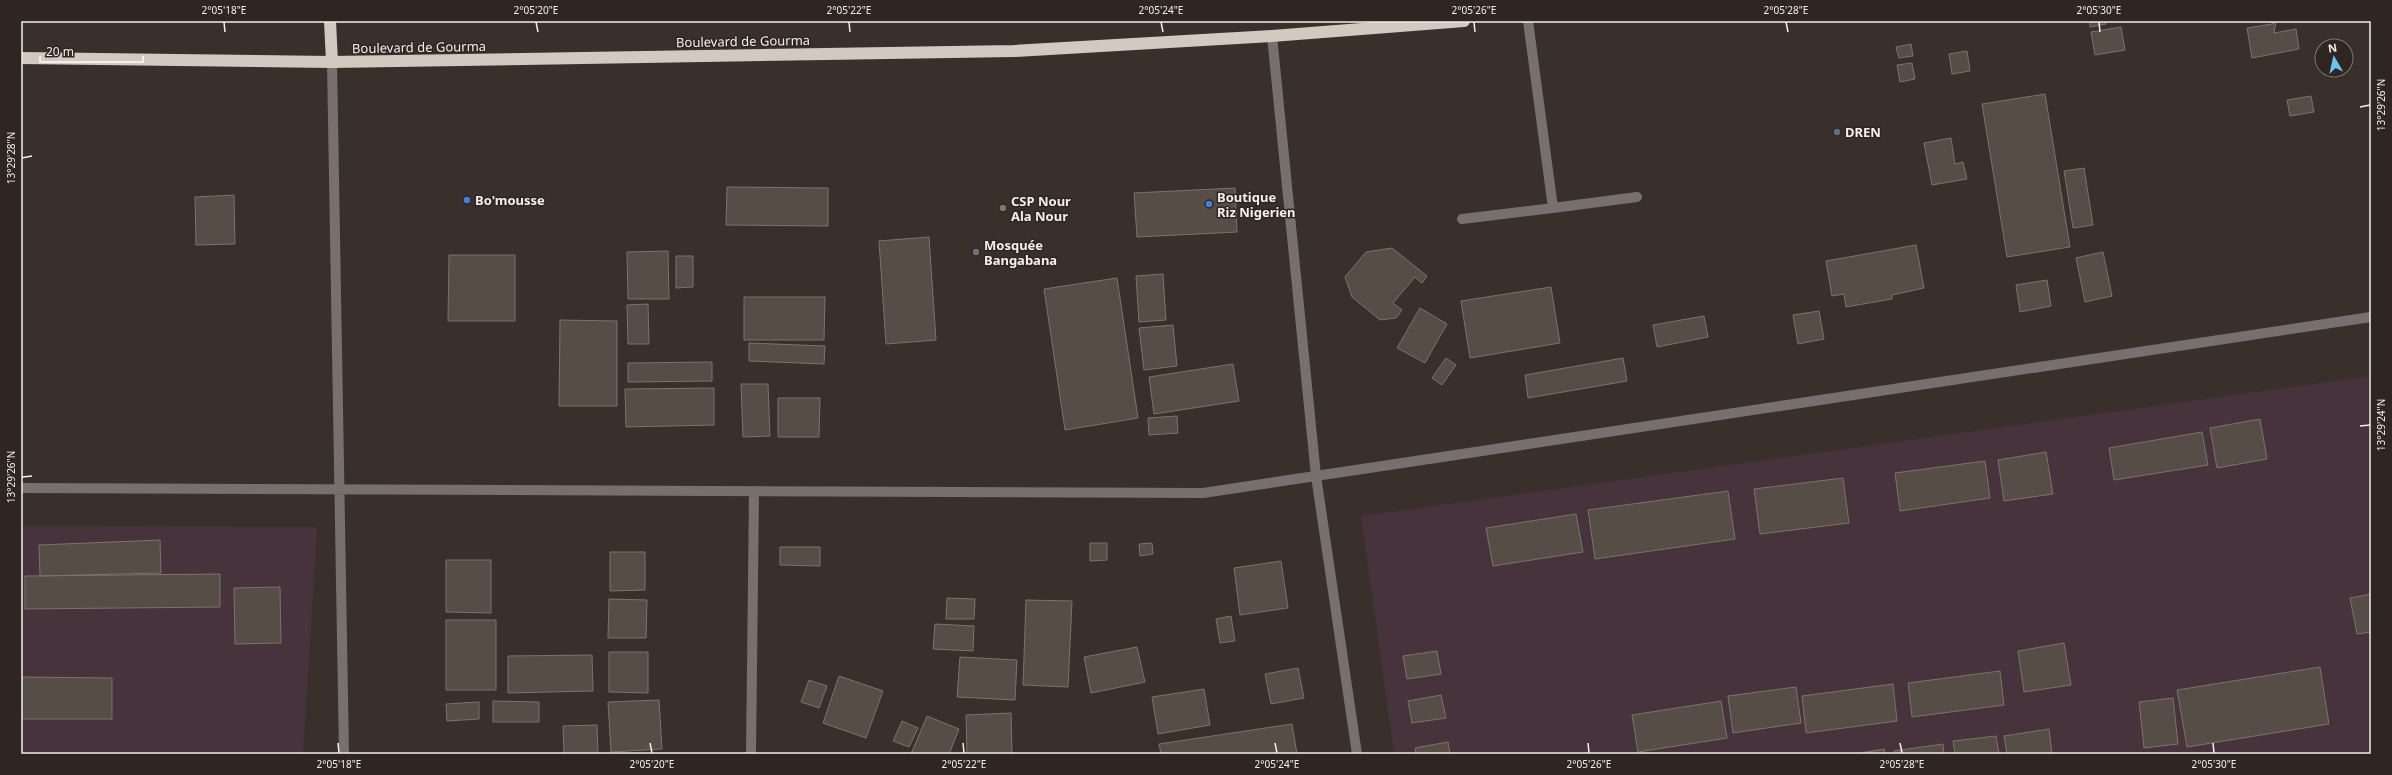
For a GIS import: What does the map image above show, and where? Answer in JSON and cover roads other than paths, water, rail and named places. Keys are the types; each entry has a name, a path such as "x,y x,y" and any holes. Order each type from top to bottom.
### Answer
{"highway":[{"path":"330,21 332,62"},
{"name":"Boulevard de Gourma","path":"21,58 332,62 1014,51 1272,36 1464,21"}],"street":[{"path":"1528,21 1553,208"},
{"path":"1272,36 1316,476 1357,754"},
{"path":"332,62 344,754"},
{"path":"1462,220 1636,197"},
{"path":"21,488 1203,493 2371,317"},
{"path":"751,754 754,491"}],"place":[{"name":"DREN","path":"1837,132"},
{"name":"Bo'mousse","path":"467,200"},
{"name":"Boutique Riz Nigerien","path":"1209,204"},
{"name":"CSP Nour Ala Nour","path":"1003,208"},
{"name":"Mosquée Bangabana","path":"976,252"}]}
